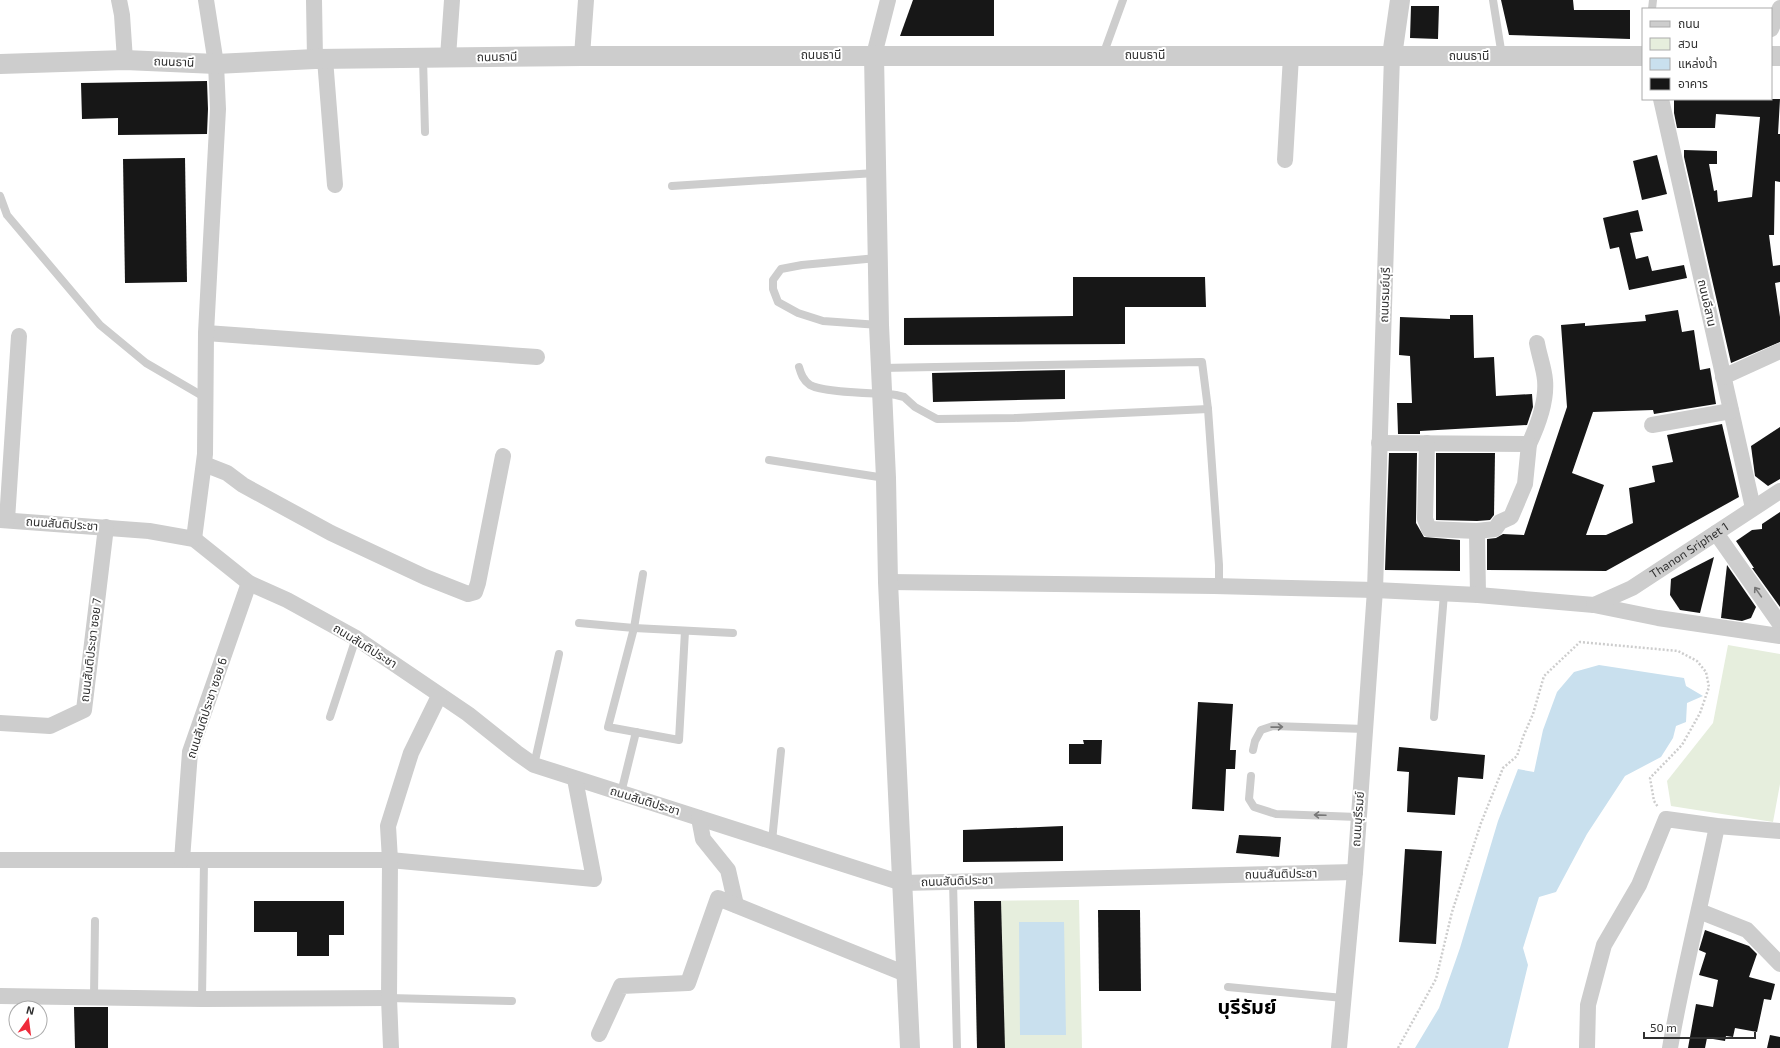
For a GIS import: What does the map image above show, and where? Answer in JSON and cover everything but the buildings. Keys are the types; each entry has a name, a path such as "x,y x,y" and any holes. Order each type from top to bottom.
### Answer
{"street":[{"path":"119,0 122,15 125,60"},
{"path":"194,539 204,464 206,333 218,109 216,64 206,0"},
{"path":"314,0 335,185"},
{"path":"448,57 452,0"},
{"path":"582,56 586,0"},
{"path":"888,0 874,56 875,173 879,325 886,478 888,582 910,1048"},
{"name":"ถนนรมย์บุรี","path":"1375,590 1392,56 1400,0"},
{"path":"1772,27 1780,8"},
{"name":"ถนนธานี","path":"0,64 125,60 216,64 320,59 582,56 1642,56"},
{"path":"1286,160 1291,56"},
{"name":"ถนนอีสาน","path":"1661,100 1753,508"},
{"path":"206,333 537,357"},
{"path":"4,520 19,336"},
{"path":"1427,443 1425,519 1429,529 1477,531 1495,529 1500,522 1511,517 1525,484 1530,444 1538,427 1544,394 1545,380 1537,343"},
{"path":"1724,377 1780,351"},
{"path":"1652,425 1731,410"},
{"path":"1379,443 1530,444"},
{"path":"204,464 227,473 243,485 331,533 425,577 468,594 475,592 478,583 503,456"},
{"name":"Thanon Sriphet 1","path":"1594,605 1632,588 1780,491"},
{"name":"ถนนสันติประชา","path":"4,520 149,530 194,539 249,583 287,600 356,638 439,696 468,714 534,765 902,883 1354,872"},
{"name":"ถนนสันติประชา ซอย 7","path":"0,723 50,726 84,710 106,527"},
{"path":"1477,531 1478,595"},
{"path":"1716,533 1780,624"},
{"path":"888,582 1219,586 1375,590 1478,595 1594,605 1658,618 1780,636"},
{"name":"ถนนสันติประชา ซอย 6","path":"182,860 190,752 249,583"},
{"name":"ถนนบุรีรมย์","path":"1339,1048 1375,590"},
{"path":"391,1048 389,998 390,860 388,826 411,753 439,696"},
{"path":"0,860 390,860 594,879 575,779"},
{"path":"699,818 703,839 728,870 736,905"},
{"path":"1587,1048 1588,1005 1604,945 1639,885 1666,819 1717,826 1780,831"},
{"path":"1670,1048 1682,980 1700,911 1717,826"},
{"path":"599,1034 621,986 688,983 718,898 906,974"},
{"path":"1700,911 1747,930 1780,964"},
{"path":"0,996 202,999 389,998"}],"lane":[{"path":"1104,55 1123,0"},
{"path":"1493,0 1502,56"},
{"path":"423,58 425,132"},
{"path":"672,186 875,173"},
{"path":"0,196 7,215 100,325 146,363 206,398"},
{"path":"877,258 802,265 781,269 772,280 778,302 798,313 822,321 879,325"},
{"path":"881,368 1202,362 1208,409 1219,565 1219,586"},
{"path":"799,367 802,378 810,385 839,391 904,397 915,407 937,419 1014,418 1208,409"},
{"path":"769,460 886,478"},
{"path":"643,574 634,628 608,727 679,740 685,630"},
{"path":"1434,717 1444,594"},
{"path":"579,623 634,628 733,633"},
{"path":"330,717 356,638"},
{"path":"534,765 559,654"},
{"path":"1253,750 1255,740 1261,730 1273,726 1365,730"},
{"path":"621,793 636,732"},
{"path":"772,841 781,751"},
{"path":"1251,776 1249,799 1254,807 1276,814 1358,817"},
{"path":"202,999 204,860"},
{"path":"953,881 958,1048"},
{"path":"94,997 95,921"},
{"path":"1228,987 1343,998"},
{"path":"389,998 512,1001"}],"path":[{"path":"1398,1048 1436,979 1452,912 1482,823 1503,768 1517,756 1522,737 1533,714 1544,676 1580,642 1678,651 1697,661 1706,672 1709,687 1700,713 1682,745 1650,778 1654,801 1666,819"}],"green space":[{"path":"1728,645 1780,654 1780,784 1773,822 1671,806 1667,781 1713,723"},
{"path":"1079,900 1082,1048 977,1048 974,901"}],"water":[{"path":"1599,665 1684,678 1686,686 1703,696 1687,703 1686,722 1676,726 1673,738 1661,757 1625,776 1587,834 1556,892 1539,897 1523,948 1528,965 1508,1048 1415,1048 1439,1008 1460,948 1498,821 1518,769 1534,772 1543,730 1557,692 1574,672"},
{"path":"1019,922 1064,922 1066,1035 1020,1035"}],"district":[{"name":"บุรีรัมย์","path":"1247,1007"}]}
